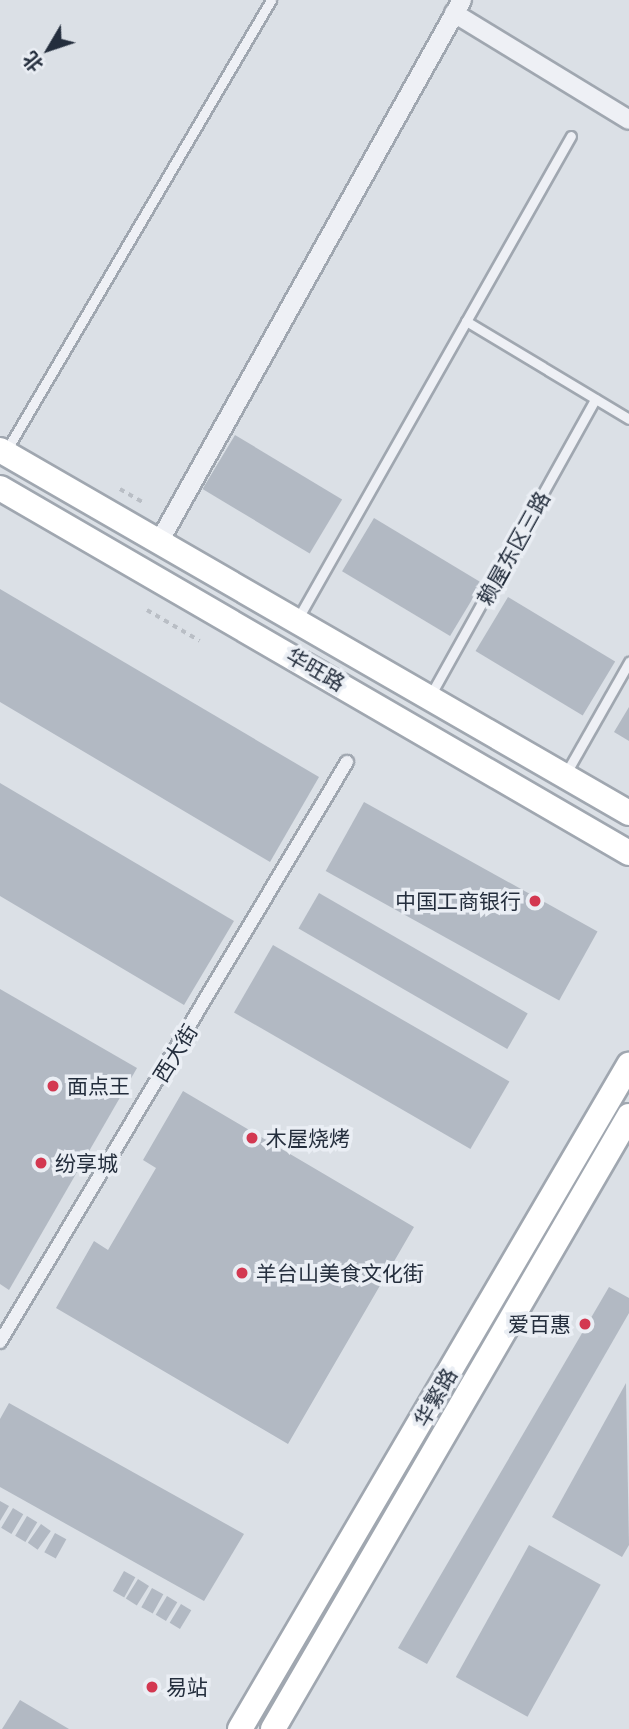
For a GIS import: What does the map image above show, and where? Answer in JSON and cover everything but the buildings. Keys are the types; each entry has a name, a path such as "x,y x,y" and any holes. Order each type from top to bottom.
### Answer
{"main road":[{"name":"华旺路","path":"3,451 629,813"},
{"name":"华旺路","path":"0,488 629,853"},
{"name":"华繁路","path":"240,1729 629,1065"},
{"name":"华繁路","path":"273,1729 629,1116"}],"street":[{"path":"159,542 458,7 629,120"},
{"name":"西大街","path":"0,1342 347,762"}],"lane":[{"path":"3,451 271,0"},
{"path":"297,621 571,136"},
{"path":"466,321 629,419"},
{"name":"赖屋东区三路","path":"429,698 595,399"},
{"path":"564,776 629,662"}],"path":[{"path":"120,489 144,503"},
{"path":"147,610 200,641"}],"place":[{"name":"中国工商银行","path":"535,901"},
{"name":"面点王","path":"53,1086"},
{"name":"木屋烧烤","path":"252,1138"},
{"name":"纷享城","path":"41,1163"},
{"name":"羊台山美食文化街","path":"242,1273"},
{"name":"爱百惠","path":"585,1324"},
{"name":"易站","path":"152,1687"}]}
